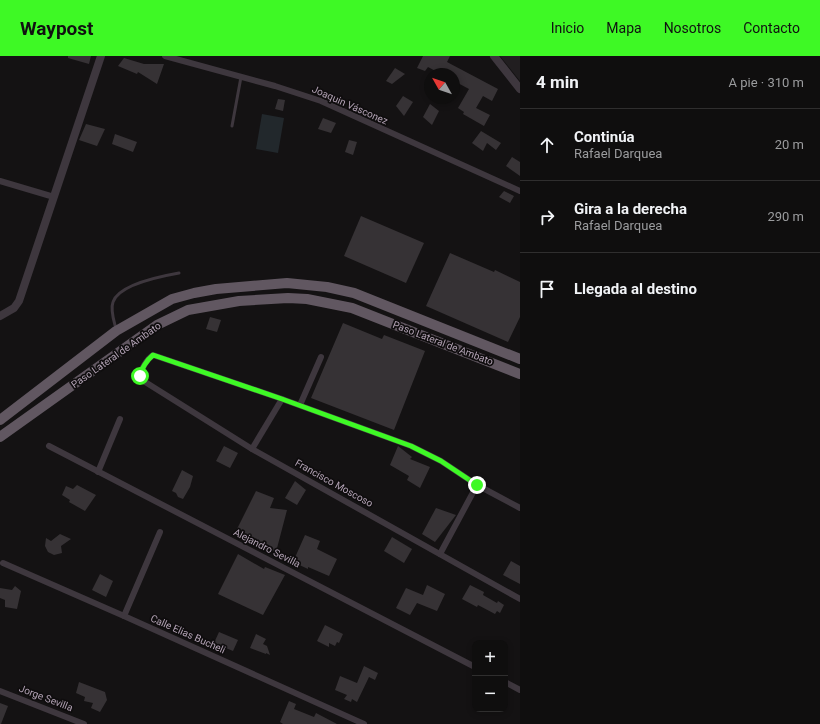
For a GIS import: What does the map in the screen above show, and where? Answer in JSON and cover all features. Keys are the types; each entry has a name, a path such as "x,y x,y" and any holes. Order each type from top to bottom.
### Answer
{"highway":[{"name":"Paso Lateral de Ambato","path":"0,420 116,331 172,299 222,288 287,283 327,287 354,293 520,359"},
{"name":"Paso Lateral de Ambato","path":"0,438 157,325 188,310 240,301 288,298 352,308 520,374"},
{"path":"0,412 68,367"}],"street":[{"path":"0,316 14,308 19,301 101,56"},
{"name":"Joaquin Vásconez","path":"165,56 275,86 321,101 520,191"},
{"path":"494,56 520,88"},
{"path":"0,181 54,197"},
{"name":"Francisco Moscoso","path":"282,399 153,355 140,376 142,380 252,449 520,600"},
{"path":"300,405 321,357"},
{"path":"252,449 282,399 411,446 441,461 477,485 520,508"},
{"path":"98,472 120,419"},
{"name":"Alejandro Sevilla","path":"49,446 472,664"},
{"path":"440,554 477,485"},
{"path":"124,616 160,532"},
{"name":"Calle Elias Bucheli","path":"2,563 364,724"},
{"path":"508,684 520,690"},
{"name":"Jorge Sevilla","path":"0,691 84,724"}],"lane":[{"path":"232,126 241,77"},
{"path":"116,331 112,309 113,301 119,293 138,283 161,276 179,273"}],"shaded area":[{"path":"500,56 520,56 520,81"},
{"path":"262,114 284,118 278,153 256,149"}],"building":[{"path":"68,56 91,56 89,64 68,58"},
{"path":"423,56 450,56 447,62 458,68 428,67 424,68 424,71 417,68"},
{"path":"124,58 144,64 164,64 157,84 138,72 137,74 118,66"},
{"path":"395,68 405,74 392,84 386,81"},
{"path":"460,69 498,89 492,101 483,96 476,108 490,115 484,126 463,114 464,112 458,108 469,89 460,84"},
{"path":"403,96 413,102 404,116 396,106"},
{"path":"278,99 285,100 283,111 275,109"},
{"path":"430,104 439,111 432,125 423,117"},
{"path":"323,118 336,123 331,133 318,129"},
{"path":"86,124 105,129 97,146 79,140"},
{"path":"481,131 501,143 496,150 487,143 483,151 472,143"},
{"path":"115,134 137,142 133,152 112,144"},
{"path":"349,140 357,142 353,155 345,152"},
{"path":"512,157 520,162 520,176 506,166"},
{"path":"504,191 514,196 510,203 499,197"},
{"path":"361,216 424,243 406,283 344,256"},
{"path":"450,253 494,272 495,270 520,282 520,317 508,342 426,306"},
{"path":"210,317 221,320 217,332 206,329"},
{"path":"343,323 382,339 384,335 425,351 394,430 311,398"},
{"path":"224,446 238,453 230,468 216,461"},
{"path":"398,446 412,457 410,459 430,467 420,488 407,480 409,476 390,465"},
{"path":"182,470 193,476 190,487 183,499 178,497 176,493 172,491"},
{"path":"295,481 306,490 297,505 285,498"},
{"path":"77,485 96,495 85,511 69,502 70,500 62,495 66,486 73,489"},
{"path":"256,491 274,498 270,508 287,510 276,552 235,533"},
{"path":"436,508 456,515 435,542 422,534"},
{"path":"60,534 71,539 61,546 62,553 54,555 48,552 45,546 46,538 51,541"},
{"path":"305,535 320,541 317,549 337,559 329,576 293,562"},
{"path":"392,537 412,549 404,563 384,551"},
{"path":"238,554 264,569 265,567 285,575 263,615 218,594"},
{"path":"511,561 520,566 520,584 503,575"},
{"path":"100,574 113,581 106,597 92,590"},
{"path":"427,585 445,594 437,611 417,603 410,615 396,608 406,588 423,595"},
{"path":"470,585 484,592 483,595 497,603 498,601 504,605 500,613 497,611 495,614 462,599"},
{"path":"15,586 21,591 17,609 5,607 5,600 0,598 0,588 12,590"},
{"path":"325,625 343,634 339,643 337,642 335,646 329,643 329,647 317,641"},
{"path":"219,632 238,640 233,651 214,643"},
{"path":"256,634 266,639 263,644 267,646 270,655 250,648"},
{"path":"364,666 378,673 375,680 369,677 357,702 352,699 351,702 344,699 347,695 335,690 340,676 357,683"},
{"path":"79,682 105,692 107,700 100,712 91,708 93,703 84,701 85,697 76,693"},
{"path":"289,701 296,704 294,709 314,717 316,713 337,724 283,724 280,722"},
{"path":"0,703 8,706 1,724 0,724"}],"route":[{"path":"140,376 153,355 282,399 411,446 441,461 477,485"}]}
